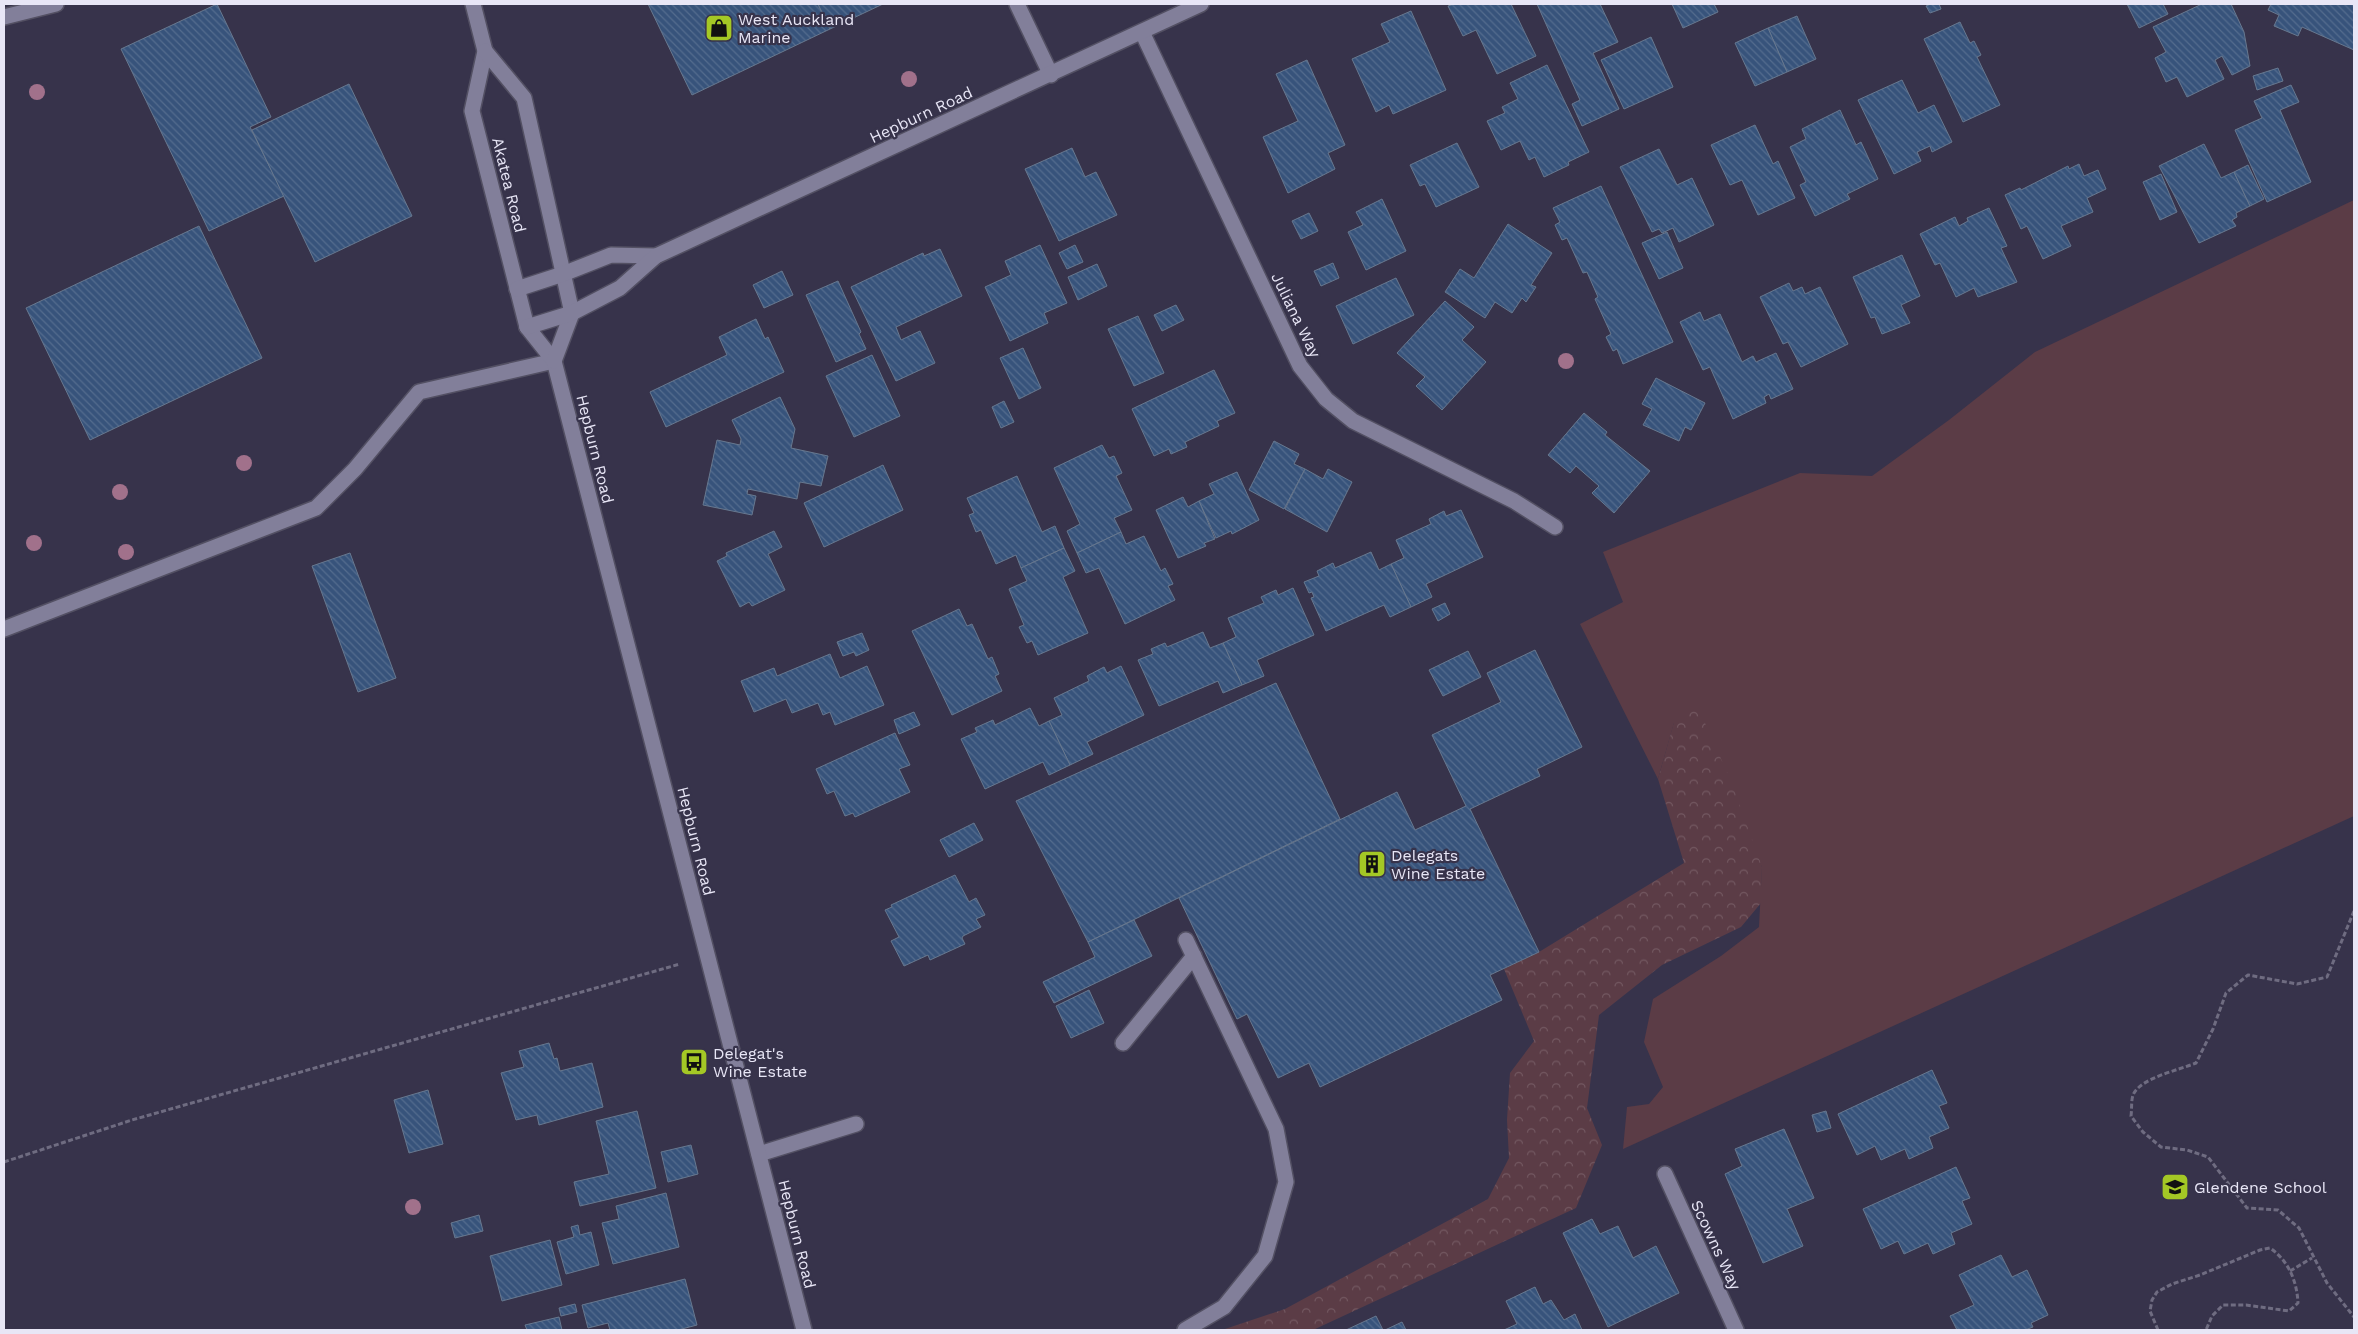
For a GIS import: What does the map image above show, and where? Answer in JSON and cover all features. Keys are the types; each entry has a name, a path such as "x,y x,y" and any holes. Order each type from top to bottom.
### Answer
{"street":[{"path":"4,17 56,4"},
{"name":"Akatea Road","path":"473,4 485,51 524,98 572,313"},
{"path":"1017,4 1051,75"},
{"name":"Hepburn Road","path":"804,1330 554,361 527,326 572,313 620,288 656,256 1201,4"},
{"name":"Juliana Way","path":"1142,32 1300,366 1326,399 1353,421 1514,501 1555,527"},
{"name":"Akatea Road","path":"485,51 472,111 527,326"},
{"name":"Hepburn Road","path":"517,289 564,274 611,255 656,256"},
{"path":"4,630 316,508 354,469 419,392 554,361 572,313"},
{"path":"1185,1330 1224,1308 1265,1256 1286,1182 1276,1129 1186,940"},
{"path":"1123,1043 1194,956"},
{"path":"759,1154 856,1124"},
{"name":"Scowns Way","path":"1665,1174 1736,1330"}],"path":[{"path":"2354,911 2327,976 2297,984 2248,976 2226,993 2213,1028 2196,1063 2174,1072 2149,1078 2133,1094 2131,1116 2143,1132 2161,1147 2187,1150 2208,1157 2247,1208 2278,1210 2299,1228 2312,1258 2327,1283 2354,1318"},
{"path":"4,1162 132,1120 708,956"},
{"path":"2158,1330 2150,1312 2152,1300 2158,1292 2172,1284 2200,1275 2260,1250 2270,1248 2280,1255 2297,1287 2298,1303 2289,1311 2246,1305 2224,1305 2212,1316 2206,1330"},
{"path":"2290,1271 2312,1258"}],"green space":[{"path":"2354,200 2354,816 1623,1149 1627,1107 1649,1104 1663,1087 1644,1042 1653,999 1721,956 1759,927 1762,867 1674,723 1658,779 1580,624 1623,602 1603,552 1800,473 1872,476 1949,420 2035,352"},
{"path":"1697,705 1731,781 1762,867 1761,903 1741,927 1662,965 1599,1015 1587,1108 1602,1145 1576,1208 1313,1330 1222,1330 1285,1309 1488,1199 1509,1158 1507,1120 1510,1073 1534,1041 1504,969 1539,952 1684,863 1658,779 1674,722"}],"building":[{"path":"217,4 271,117 250,127 284,196 209,231 121,49"},
{"path":"648,4 818,4 830,29 692,95"},
{"path":"818,4 883,4 830,29"},
{"path":"1454,4 1511,4 1536,56 1497,74 1476,30 1463,36 1448,6"},
{"path":"1537,4 1600,4 1618,42 1593,53 1619,109 1582,126 1572,104 1580,100"},
{"path":"1672,4 1714,4 1718,12 1683,28"},
{"path":"1939,4 1941,9 1930,13 1926,6"},
{"path":"2127,4 2163,4 2168,14 2139,28"},
{"path":"2202,4 2231,4 2244,32 2250,66 2232,75 2222,56 2215,60 2224,79 2187,97 2177,77 2166,82 2155,58 2166,52 2153,27"},
{"path":"2271,4 2354,4 2354,50 2302,27 2298,36 2274,26 2279,15 2268,10"},
{"path":"1411,11 1446,90 1393,114 1389,105 1376,112 1352,59 1390,42 1381,24"},
{"path":"1797,16 1816,59 1787,72 1768,28"},
{"path":"1960,22 1970,43 1974,41 1981,55 1977,57 2000,105 1963,122 1924,39"},
{"path":"1768,28 1787,72 1755,86 1735,43"},
{"path":"1651,37 1673,87 1624,109 1601,60"},
{"path":"1307,60 1345,145 1328,153 1335,169 1288,193 1263,137 1298,121 1276,74"},
{"path":"1547,65 1589,152 1568,162 1569,165 1544,177 1535,157 1529,160 1520,141 1501,150 1487,121 1505,113 1502,107 1518,99 1510,83"},
{"path":"2278,68 2283,81 2257,90 2253,76"},
{"path":"1902,80 1918,113 1934,105 1952,142 1932,152 1930,146 1917,152 1921,161 1894,174 1858,100"},
{"path":"349,84 412,216 315,262 252,130"},
{"path":"2291,85 2299,102 2280,110 2311,182 2267,202 2235,130 2262,118 2254,101"},
{"path":"1840,110 1856,145 1861,142 1878,179 1847,194 1850,199 1815,216 1800,185 1806,182 1790,147 1806,139 1802,129"},
{"path":"1755,125 1773,164 1778,161 1795,198 1758,215 1742,180 1730,185 1711,145"},
{"path":"1457,143 1479,187 1436,207 1425,184 1420,186 1410,165"},
{"path":"2204,144 2221,178 2234,172 2250,206 2236,213 2237,217 2232,220 2236,226 2199,243 2159,166"},
{"path":"1072,148 1085,177 1096,172 1117,215 1059,241 1025,169"},
{"path":"1659,149 1677,185 1692,178 1714,225 1679,242 1673,228 1662,233 1659,229 1652,232 1620,167"},
{"path":"2079,164 2084,176 2098,170 2106,189 2087,198 2093,212 2061,226 2071,246 2043,259 2027,226 2021,229 2005,195 2020,188 2021,190 2068,166 2069,169"},
{"path":"2248,165 2264,199 2250,206 2234,172"},
{"path":"2161,174 2177,212 2160,220 2143,182"},
{"path":"1601,186 1673,342 1623,364 1617,349 1613,351 1606,337 1611,334 1595,299 1598,297 1587,272 1583,273 1567,238 1562,240 1555,225 1560,222 1553,208"},
{"path":"1382,199 1406,251 1366,270 1348,232 1363,225 1356,212"},
{"path":"1989,208 2007,246 2001,248 2017,282 1978,297 1974,288 1956,297 1940,263 1935,265 1920,234 1955,217 1959,226 1968,221 1967,218"},
{"path":"1309,213 1318,231 1301,239 1292,221"},
{"path":"1508,224 1552,253 1531,285 1536,287 1526,302 1522,298 1512,313 1495,302 1485,318 1445,292 1460,269 1474,278"},
{"path":"199,226 262,358 90,440 26,308"},
{"path":"1667,232 1683,268 1659,279 1642,243"},
{"path":"1040,245 1067,303 1044,313 1048,323 1010,341 985,287 1011,275 1005,261"},
{"path":"1075,245 1083,262 1067,269 1059,253"},
{"path":"940,249 962,296 896,327 901,340 920,331 935,363 896,381 851,287 923,253 924,256"},
{"path":"1902,255 1920,296 1901,305 1910,323 1882,334 1875,317 1871,318 1853,277"},
{"path":"1333,263 1339,278 1321,286 1314,271"},
{"path":"1097,264 1107,286 1078,300 1068,277"},
{"path":"782,271 793,295 764,308 753,285"},
{"path":"1396,278 1414,315 1353,344 1336,306"},
{"path":"838,281 861,332 859,334 866,349 836,362 806,295"},
{"path":"1789,283 1793,291 1802,287 1805,294 1820,287 1848,344 1801,367 1788,342 1783,344 1760,297"},
{"path":"1445,301 1474,327 1462,340 1486,362 1442,410 1416,386 1425,377 1397,353"},
{"path":"1176,305 1184,320 1162,331 1154,315"},
{"path":"1700,312 1704,321 1720,314 1742,362 1753,356 1756,362 1776,353 1793,389 1771,399 1769,394 1764,397 1766,403 1733,419 1710,367 1703,370 1680,322"},
{"path":"1138,316 1164,373 1134,386 1108,329"},
{"path":"756,319 765,339 768,337 784,372 666,427 650,392 727,355 719,337"},
{"path":"1023,348 1041,388 1019,399 1000,358"},
{"path":"872,355 900,416 854,437 826,376"},
{"path":"1214,370 1235,413 1217,421 1219,426 1185,442 1187,447 1171,454 1169,449 1154,456 1132,409"},
{"path":"1656,378 1705,403 1691,430 1685,427 1679,441 1643,425 1652,409 1642,404"},
{"path":"780,397 795,429 791,448 828,456 821,486 800,482 797,499 748,489 747,494 756,496 752,515 703,505 717,440 740,445 741,439 732,420"},
{"path":"1004,401 1014,422 1001,428 992,407"},
{"path":"1584,413 1607,432 1605,435 1650,471 1614,513 1592,493 1599,486 1576,466 1570,473 1548,455"},
{"path":"1274,441 1299,454 1294,464 1305,469 1284,509 1249,490"},
{"path":"1102,445 1109,458 1114,456 1122,473 1116,476 1132,510 1114,518 1121,532 1077,553 1067,531 1080,524 1054,468"},
{"path":"883,465 903,510 824,547 804,503"},
{"path":"1305,469 1323,479 1328,469 1352,482 1327,532 1285,509"},
{"path":"1237,472 1259,520 1232,534 1231,531 1216,538 1199,501 1214,494 1209,484"},
{"path":"1017,476 1042,532 1055,526 1064,548 1021,568 1016,555 996,564 981,530 976,532 969,515 974,513 967,498"},
{"path":"1183,497 1188,507 1199,501 1215,539 1204,543 1206,546 1178,558 1156,510"},
{"path":"1461,510 1483,557 1426,584 1432,597 1411,607 1391,564 1404,558 1396,540 1431,524 1429,519 1444,511 1446,516"},
{"path":"774,531 782,547 768,554 785,590 752,606 749,602 740,607 717,561 727,556 726,553"},
{"path":"1121,532 1126,544 1144,536 1161,571 1165,568 1173,584 1168,586 1175,600 1125,624 1099,568 1086,573 1077,553"},
{"path":"1064,548 1075,571 1063,577 1088,633 1038,655 1032,641 1027,643 1019,627 1024,625 1009,589 1027,581 1021,568"},
{"path":"1371,552 1379,570 1391,564 1411,607 1390,617 1384,605 1326,631 1311,598 1314,597 1312,592 1309,593 1304,582 1319,576 1317,571 1333,563 1335,568"},
{"path":"350,553 396,678 358,692 312,566"},
{"path":"1293,588 1314,635 1257,660 1264,676 1242,685 1223,643 1236,637 1228,618 1264,603 1261,597 1276,590 1278,595"},
{"path":"1445,603 1450,614 1438,621 1432,609"},
{"path":"959,609 967,626 972,624 988,659 992,657 999,674 995,676 1002,691 952,715 912,631"},
{"path":"1203,632 1210,648 1223,643 1242,685 1223,693 1218,681 1159,706 1138,660 1153,654 1151,649 1165,643 1167,647"},
{"path":"862,633 869,650 856,656 854,652 843,656 837,642"},
{"name":"Delegats Wine Estate","path":"1535,650 1582,747 1537,769 1540,776 1470,809 1539,952 1490,975 1502,1000 1320,1087 1309,1063 1278,1078 1247,1014 1237,1019 1179,898 1397,792 1415,830 1466,806 1432,735 1501,702 1487,673"},
{"path":"1468,651 1481,677 1443,696 1429,670"},
{"path":"830,654 840,678 867,666 884,705 835,725 830,712 823,715 818,703 792,713 786,699 754,712 741,681 774,668 777,676"},
{"path":"1121,666 1144,715 1087,742 1093,754 1070,765 1049,721 1062,715 1054,698 1089,681 1087,676 1104,667 1107,673"},
{"path":"1276,683 1340,819 1088,942 1016,801"},
{"path":"1030,708 1039,726 1049,721 1070,765 1049,775 1043,762 985,789 961,739 977,732 975,728 993,720 995,725"},
{"path":"914,712 920,725 899,734 894,720"},
{"path":"895,733 910,765 899,769 910,792 855,817 853,813 845,816 834,791 827,794 816,769"},
{"path":"974,823 983,840 949,857 940,840"},
{"path":"955,875 969,902 976,898 985,915 976,919 981,927 963,936 965,944 930,960 928,955 904,966 891,941 899,937 885,910 892,907 891,905"},
{"path":"1134,920 1152,956 1054,1003 1043,982 1095,957 1088,942"},
{"path":"1089,990 1104,1023 1071,1038 1056,1006"},
{"path":"549,1043 554,1059 557,1058 560,1071 592,1063 603,1107 539,1125 537,1115 516,1120 501,1073 524,1067 519,1051"},
{"path":"1932,1070 1947,1103 1939,1106 1949,1128 1929,1137 1933,1148 1909,1159 1905,1149 1881,1160 1875,1146 1857,1155 1838,1114"},
{"path":"428,1090 443,1144 409,1153 394,1100"},
{"path":"637,1111 656,1188 580,1206 574,1182 609,1174 596,1121"},
{"path":"1826,1111 1831,1128 1817,1132 1812,1115"},
{"path":"1784,1129 1814,1198 1787,1209 1803,1246 1763,1263 1725,1174 1742,1166 1735,1149"},
{"path":"691,1145 698,1174 668,1182 661,1152"},
{"path":"1956,1167 1970,1198 1962,1201 1972,1224 1951,1233 1955,1244 1933,1254 1928,1243 1904,1254 1898,1241 1881,1249 1863,1209"},
{"path":"666,1193 679,1247 613,1264 602,1223 619,1219 616,1206"},
{"path":"479,1215 483,1231 455,1238 451,1223"},
{"path":"1592,1219 1600,1234 1618,1226 1633,1258 1656,1246 1679,1293 1608,1327 1563,1233"},
{"path":"578,1225 580,1235 591,1232 599,1265 566,1274 557,1242 574,1237 571,1227"},
{"path":"550,1240 562,1285 502,1301 490,1256"},
{"path":"2001,1255 2012,1277 2027,1270 2048,1315 2031,1323 2033,1327 2025,1330 1957,1330 1950,1316 1974,1305 1959,1275"},
{"path":"685,1279 697,1325 678,1330 610,1330 608,1323 588,1328 582,1305"},
{"path":"1535,1287 1543,1304 1551,1300 1564,1320 1575,1314 1582,1330 1504,1330 1517,1324 1506,1301"},
{"path":"575,1304 577,1312 561,1316 559,1308"},
{"path":"1376,1316 1383,1330 1346,1330"},
{"path":"559,1317 562,1330 527,1330 525,1325"},
{"path":"1402,1322 1406,1330 1385,1330"}],"place":[{"name":"West Auckland Marine","path":"719,28"},
{"name":"Delegats Wine Estate","path":"1372,864"},
{"name":"Delegat's Wine Estate","path":"694,1062"},
{"name":"Glendene School","path":"2175,1187"}]}
